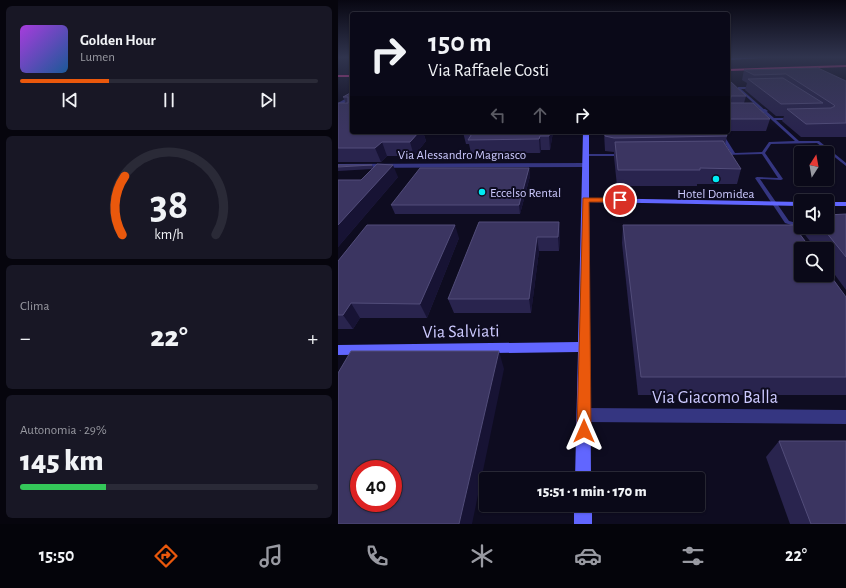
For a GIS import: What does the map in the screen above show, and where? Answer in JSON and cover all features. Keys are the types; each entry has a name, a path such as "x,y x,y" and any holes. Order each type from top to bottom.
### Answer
{"street":[{"path":"338,105 350,97"},
{"path":"730,111 765,111"},
{"path":"584,472 586,134"},
{"name":"Via Alessandro Magnasco","path":"338,166 586,165"},
{"path":"586,200 794,204"},
{"path":"834,204 846,204"},
{"name":"Via Salviati","path":"338,350 585,347"},
{"name":"Via Giacomo Balla","path":"584,415 846,417"},
{"path":"583,512 583,524"}],"lane":[{"path":"760,88 739,88 798,142"},
{"path":"774,120 793,119"},
{"path":"722,134 734,154"},
{"path":"763,153 770,143 818,142 846,165"},
{"path":"716,154 763,153"},
{"path":"763,153 781,179 758,178 787,222 794,224"},
{"path":"585,155 630,154"}],"building":[{"path":"730,81 746,96 731,96 730,103"},
{"path":"751,81 789,81 823,103 781,104"},
{"path":"797,81 846,81 846,123 806,124 787,109 831,108 835,106"},
{"path":"350,93 350,134 417,134 410,142 382,142 375,148 338,148 338,103 348,103 348,97 343,97"},
{"path":"730,103 753,103 770,119 730,119"},
{"path":"472,134 550,134 549,136 540,136 539,139 468,140"},
{"path":"605,134 726,134 727,136 614,138 605,136"},
{"path":"723,141 741,169 700,168 700,170 618,170 615,142"},
{"path":"377,164 393,165 338,225 338,180 361,180"},
{"path":"338,165 372,165 338,167"},
{"path":"420,168 529,168 519,205 391,205"},
{"path":"846,214 846,257 828,234 834,234 834,215"},
{"path":"479,222 559,222 558,237 537,237 529,299 448,299"},
{"path":"367,225 455,225 420,304 351,303 343,315 338,315 338,261"},
{"path":"623,225 793,225 794,234 800,234 806,242 794,242 794,282 834,282 834,281 846,297 846,377 641,377"},
{"path":"351,351 499,351 459,524 338,524 338,373"},
{"path":"779,441 846,441 846,524 811,524"}],"place":[{"name":"Hotel Domidea","path":"716,179"},
{"name":"Eccelso Rental","path":"482,192"}],"route":[{"path":"584,431 586,200 620,200"}]}
